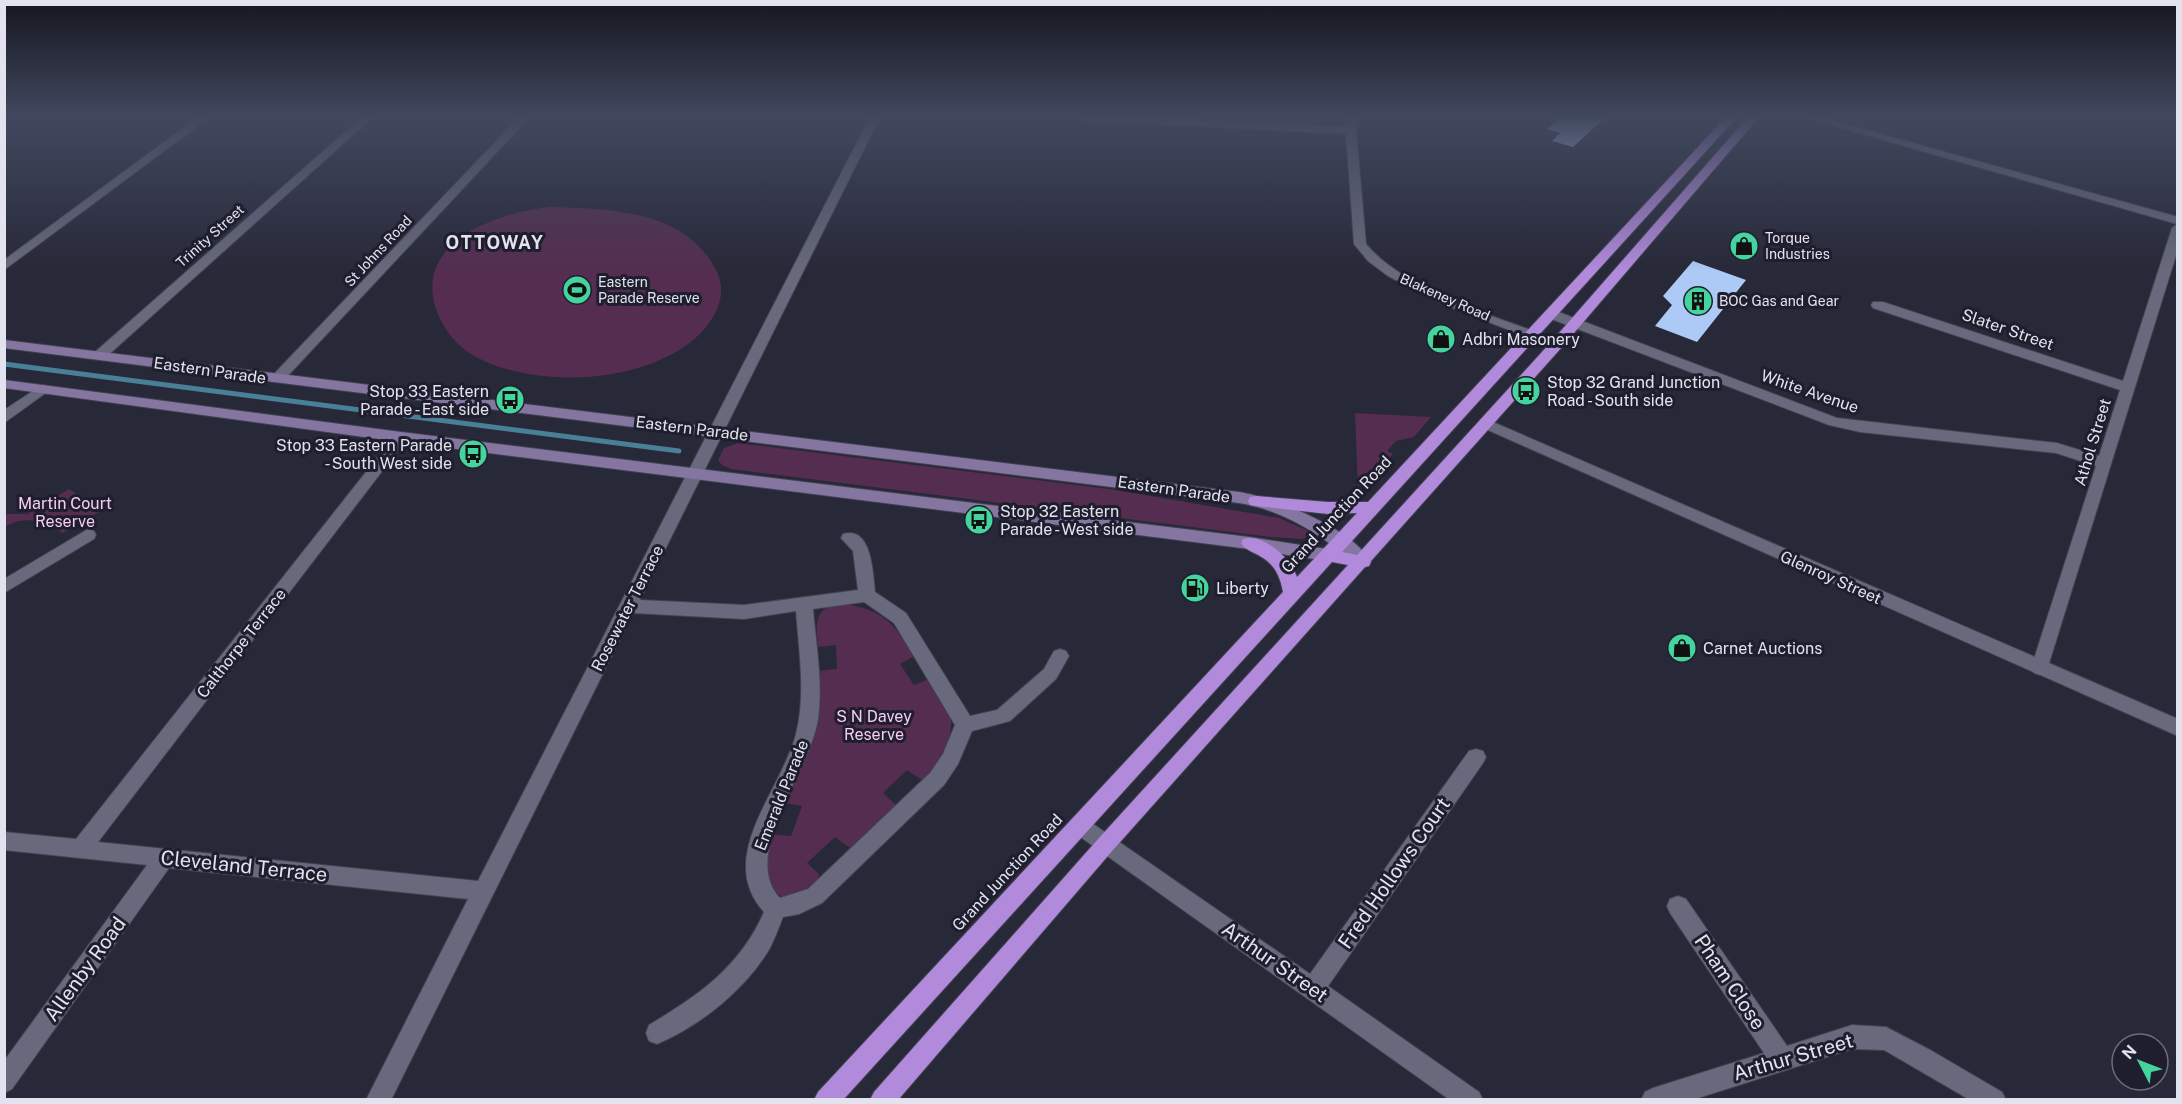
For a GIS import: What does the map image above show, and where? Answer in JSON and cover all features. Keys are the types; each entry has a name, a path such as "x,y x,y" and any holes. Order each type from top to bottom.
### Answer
{"highway":[{"name":"Grand Junction Road","path":"826,1100 1684,169"},
{"path":"882,1100 1106,844 1363,562 1710,169"},
{"path":"1645,211 1667,218"},
{"path":"1256,501 1328,508 1371,507"},
{"path":"1249,543 1284,565 1289,573 1292,593"},
{"path":"1327,555 1363,562"}],"main road":[{"name":"Eastern Parade","path":"4,344 716,431 1256,501 1317,526 1340,540 1363,562"},
{"path":"4,384 402,437 1249,543 1327,555"}],"street":[{"path":"4,266 136,169"},
{"name":"Trinity Street","path":"99,355 310,169"},
{"name":"St Johns Road","path":"277,379 476,169"},
{"name":"Rosewater Terrace","path":"378,1100 849,169"},
{"name":"Blakeney Road","path":"1355,169 1360,244 1364,252 1378,265 1414,285 1557,344"},
{"path":"1993,169 2178,220"},
{"name":"Athol Street","path":"2040,668 2178,228"},
{"name":"Slater Street","path":"1878,304 2127,388"},
{"name":"White Avenue","path":"1551,314 1834,422 1860,427 2057,448 2104,463"},
{"path":"4,418 42,389"},
{"name":"Glenroy Street","path":"1486,424 2178,728"},
{"name":"Calthorpe Terrace","path":"81,848 402,437"},
{"path":"4,588 88,535"},
{"path":"849,538 861,549 867,596"},
{"path":"628,606 744,612 804,602 867,596 900,618 965,725"},
{"name":"Emerald Parade","path":"776,909 758,887 755,860 766,824 805,737 811,701 804,602"},
{"path":"965,725 1003,716 1050,674 1060,656"},
{"path":"657,1033 703,1005 736,974 762,941 776,909 799,904 815,896 937,779 951,758 965,725"},
{"name":"Fred Hollows Court","path":"1313,988 1476,757"},
{"name":"Arthur Street","path":"1079,825 1471,1100"},
{"name":"Cleveland Terrace","path":"4,841 484,891"},
{"name":"Allenby Road","path":"4,1081 165,857"},
{"name":"Pham Close","path":"1678,906 1782,1059"},
{"name":"Arthur Street","path":"1653,1100 1852,1037 1886,1039 1994,1100"}],"green space":[{"name":"Eastern Parade Reserve","path":"550,207 596,209 643,216 664,223 684,234 701,249 718,274 721,294 712,319 692,341 665,358 633,369 599,376 564,377 529,374 498,366 465,350 451,336 437,312 432,288 436,267 447,250 484,224 529,210"},
{"path":"1355,413 1431,417 1414,437 1396,441 1387,451 1393,454 1358,493"},
{"path":"738,443 1116,490 1279,518 1311,532 1311,535 1302,539 1271,537 731,469 722,465 718,460 724,448"},
{"name":"Martin Court Reserve","path":"69,489 102,510 63,533 27,520 5,527 5,514 27,514"},
{"name":"S N Davey Reserve","path":"845,604 870,610 894,627 915,656 900,664 914,685 929,679 944,698 950,711 951,730 940,758 922,780 907,770 883,793 896,805 850,848 835,837 807,863 819,874 818,879 799,894 782,897 770,884 768,877 770,834 791,836 802,806 784,803 818,721 817,671 837,669 836,645 818,647 817,622 819,616 827,608"}],"building":[{"name":"BOC Gas and Gear","path":"1693,261 1746,280 1697,342 1655,326 1672,305 1663,296"}],"waterway":[{"path":"4,364 679,451"}],"place":[{"name":"Torque Industries","path":"1744,246"},
{"name":"Eastern Parade Reserve","path":"577,290"},
{"name":"BOC Gas and Gear","path":"1698,301"},
{"name":"Adbri Masonery","path":"1441,339"},
{"name":"Stop 32 Grand Junction Road - South side","path":"1526,391"},
{"name":"Stop 33 Eastern Parade - East side","path":"510,400"},
{"name":"Stop 33 Eastern Parade - South West side","path":"473,454"},
{"name":"Stop 32 Eastern Parade - West side","path":"979,520"},
{"name":"Liberty","path":"1195,588"},
{"name":"Carnet Auctions","path":"1682,648"}],"district":[{"name":"OTTOWAY","path":"495,243"}]}
